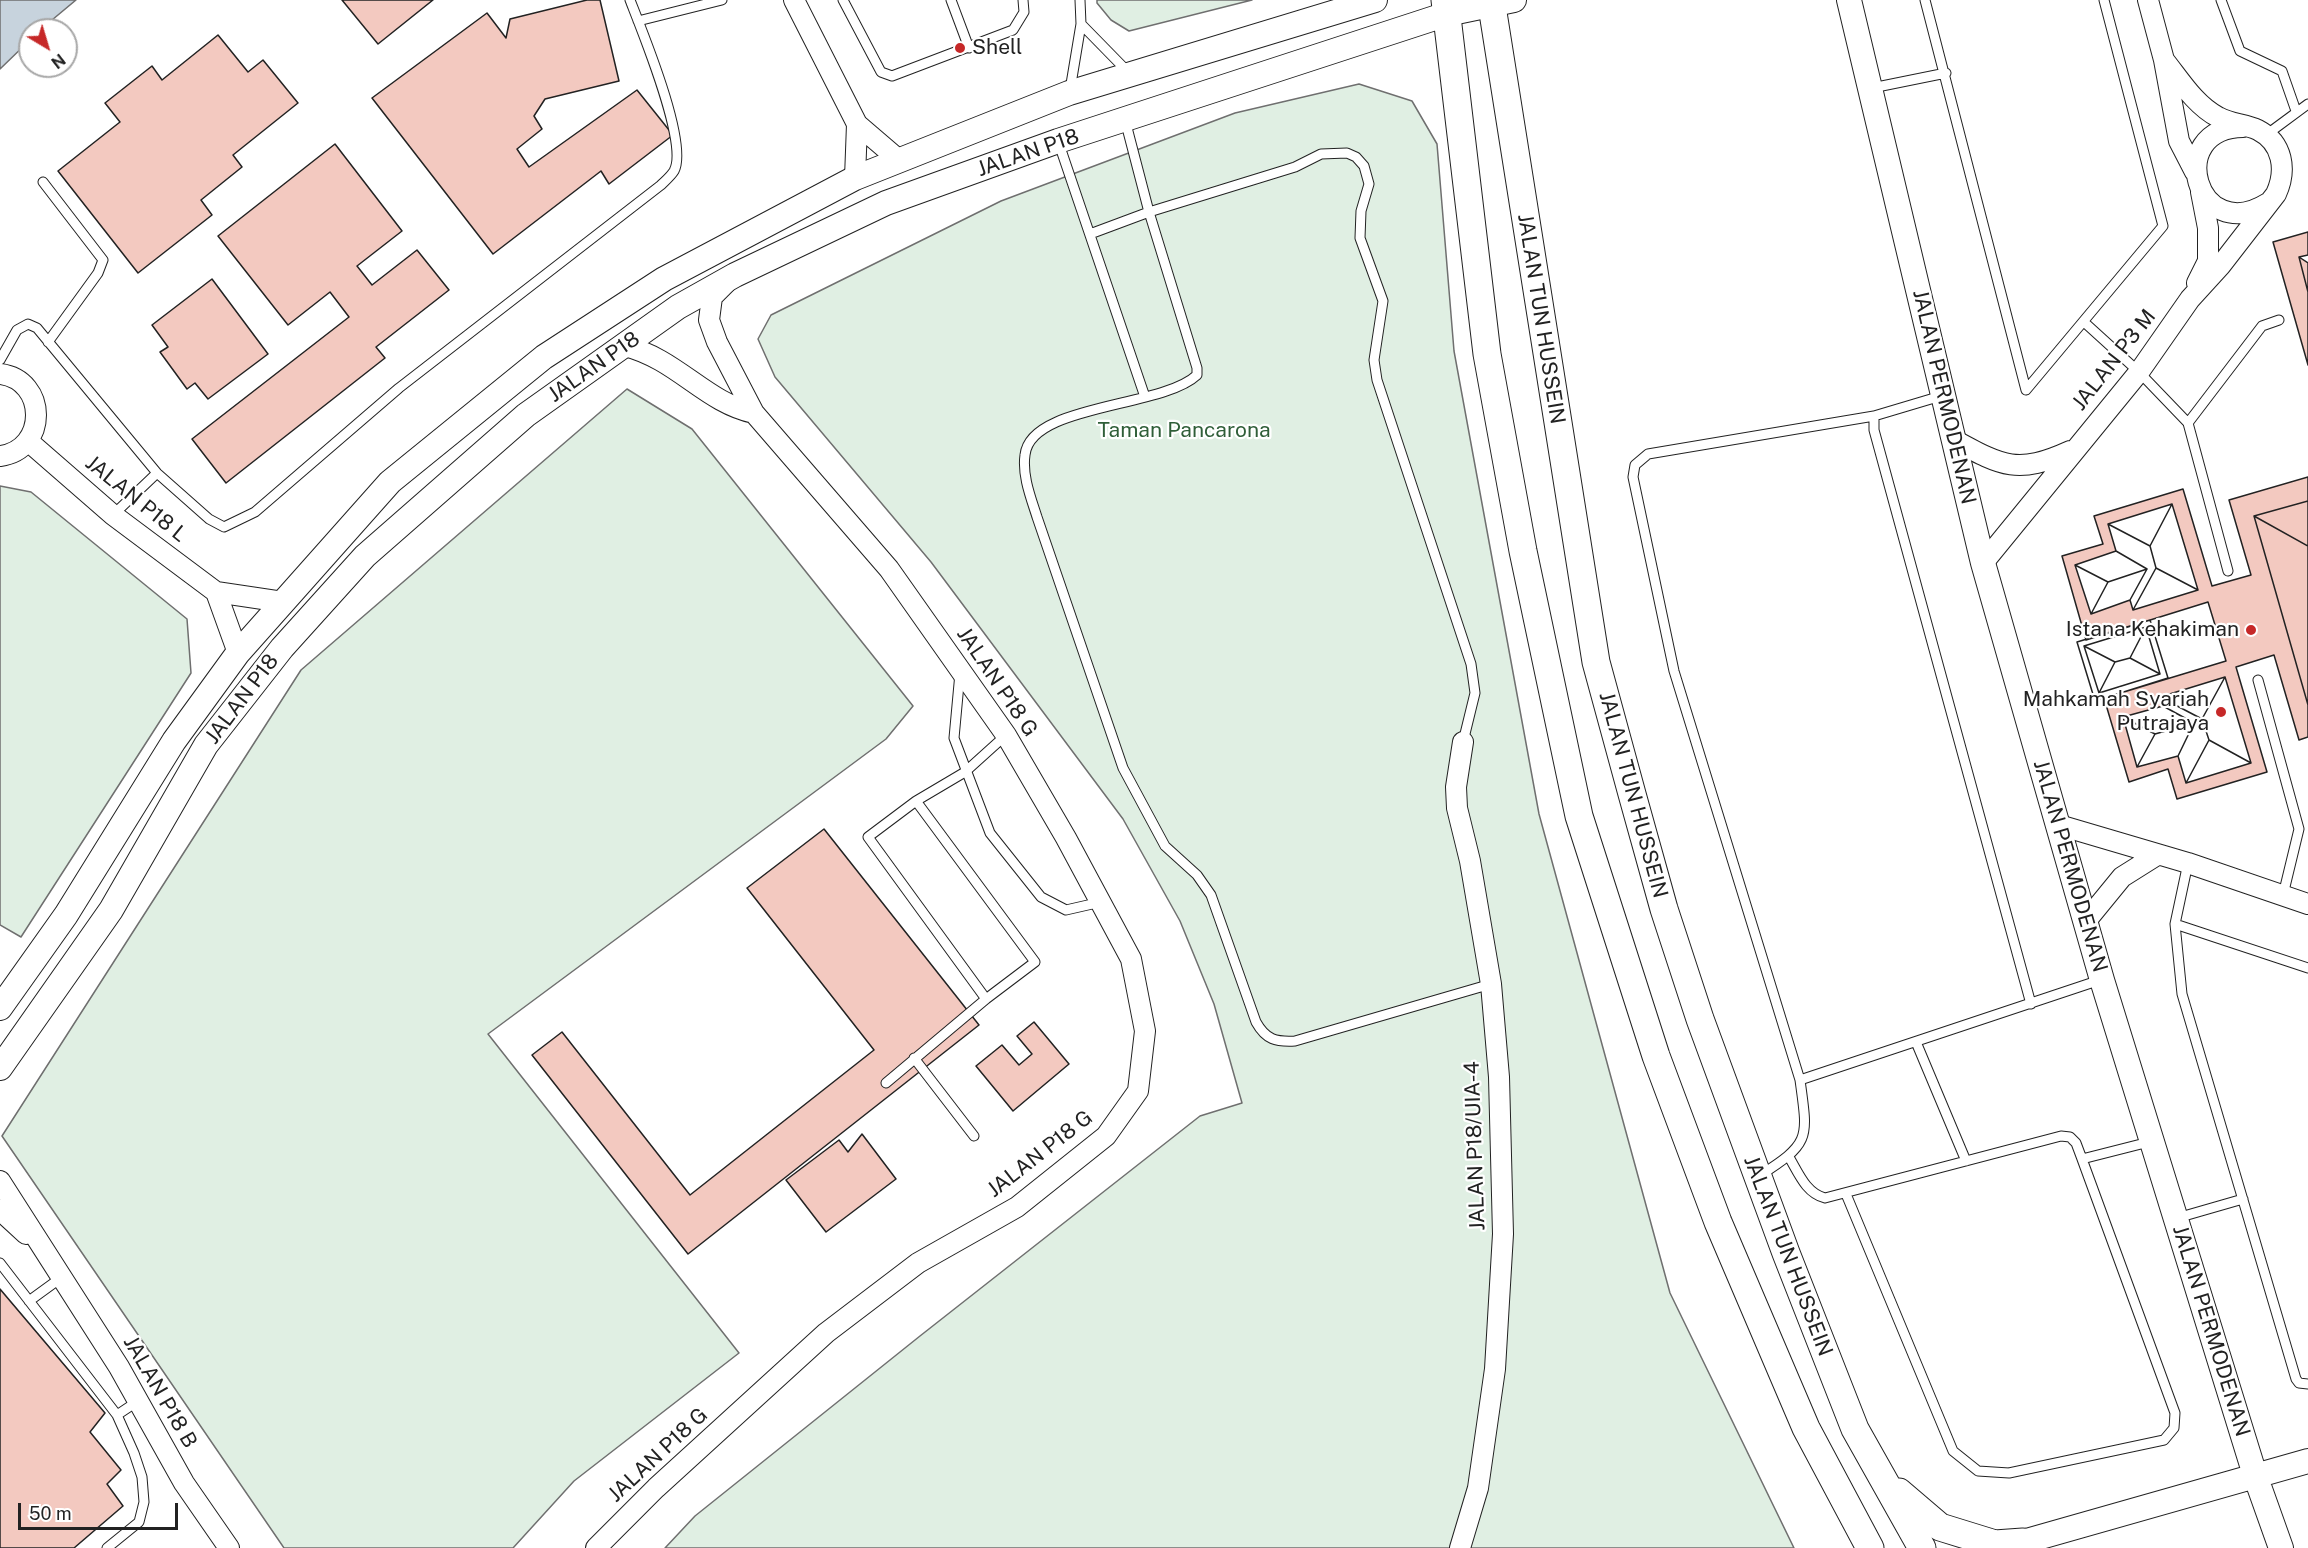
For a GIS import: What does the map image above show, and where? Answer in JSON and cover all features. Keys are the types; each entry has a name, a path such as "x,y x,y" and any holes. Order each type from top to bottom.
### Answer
{"main road":[{"name":"JALAN TUN HUSSEIN","path":"1499,1 1596,662 1664,909 1700,1019 1757,1177 1855,1429 1923,1548"},
{"path":"1446,7 1487,354 1523,551 1579,816 1656,1056 1718,1222 1806,1428 1870,1548"},
{"path":"1855,1429 1901,1496 1940,1527 1995,1544 2017,1545"}],"street":[{"path":"794,0 857,124 898,160"},
{"name":"JALAN P18","path":"0,1008 66,915 174,741 238,653 390,482 544,357 664,279 855,178 1069,93 1375,0"},
{"name":"JALAN PERMODENAN","path":"1849,0 1872,88 1983,563 2102,980 2255,1475 2281,1548"},
{"name":"JALAN P3 M","path":"2148,0 2164,60 2179,141 2195,172 2208,228 2208,261 2190,299"},
{"name":"JALAN P18","path":"0,1068 111,910 206,745 282,648 365,556 526,415 678,307 735,275 886,203 1446,7 1499,1"},
{"name":"JALAN P3 M","path":"1983,563 2139,372 2190,299 2221,265 2276,194 2283,169 2275,145 2266,135 2218,117 2192,96 2164,60"},
{"path":"855,178 857,124"},
{"path":"2195,172 2202,147 2210,138 2220,130 2246,127"},
{"path":"2201,192 2219,209 2231,213 2257,210 2268,203"},
{"name":"JALAN P18 G","path":"596,1548 656,1488 826,1333 918,1263 1017,1207 1106,1136 1138,1091 1145,1031 1131,959 1006,735 889,569 754,413 717,342 709,320 712,297 735,275"},
{"name":"JALAN P18 G","path":"625,346 658,356 726,403 754,413"},
{"path":"0,374 20,381 30,391 36,403 36,423 28,441 18,450 0,456"},
{"name":"JALAN P3 M","path":"1954,440 1995,462 2024,466 2050,460 2075,448"},
{"name":"JALAN P18 L","path":"28,441 113,515 216,592 283,602"},
{"path":"216,592 238,653"},
{"name":"JALAN P18/UIA-4","path":"1461,1548 1478,1488 1496,1369 1503,1234 1498,1077 1491,984 1470,861 1457,808 1456,787 1463,742"},
{"path":"2059,825 2188,863 2308,904"},
{"path":"2086,921 2122,877 2157,855"},
{"name":"JALAN P18 B","path":"0,1181 138,1401 184,1483 229,1548"},
{"name":"JALAN P18 B","path":"0,1210 51,1259"},
{"path":"2017,1545 2308,1461"}],"lane":[{"path":"0,360 7,343 22,326 28,324 37,328 157,473 210,519 225,527 255,512 399,388 512,297 661,185 675,171 678,143 630,0"},
{"path":"638,21 704,2 722,0"},
{"path":"843,0 881,72 892,76 1013,30 1024,12 1023,0"},
{"path":"951,0 969,48"},
{"path":"1069,93 1081,24 1080,0"},
{"path":"1925,0 1946,73 2025,390 2163,226 2104,0"},
{"path":"2221,0 2240,51 2282,70 2296,111"},
{"path":"1081,24 1129,74"},
{"path":"1872,88 1946,73"},
{"path":"2266,135 2308,104"},
{"path":"1125,120 1149,212 1197,368 1197,375 1191,381 1145,398 1082,414 1039,429 1027,444 1025,455 1026,478 1053,567 1123,768 1165,846 1197,874 1212,895 1262,1033 1270,1040 1295,1041 1491,984"},
{"path":"1058,141 1145,398"},
{"path":"1090,234 1149,212 1295,167 1322,154 1347,153 1356,157 1367,174 1369,184 1359,225 1363,249 1383,300 1374,360 1377,380 1474,677 1475,693 1463,742"},
{"path":"43,182 103,260 98,273 48,342"},
{"path":"2188,423 2262,326 2279,320"},
{"path":"2084,322 2139,372 2188,423 2228,571"},
{"path":"1757,1177 1789,1157 1801,1144 1806,1127 1800,1080 1674,671 1633,477 1635,465 1648,454 1874,416 1944,396"},
{"path":"1874,416 1878,441 2031,1004"},
{"path":"113,515 157,473"},
{"path":"961,670 954,738 964,771 990,833 1041,897 1066,910 1101,902"},
{"path":"2258,680 2304,831 2283,895"},
{"path":"986,999 868,837 916,801 964,771 1006,735"},
{"path":"886,1083 986,999 1035,962 916,801"},
{"path":"2188,863 2175,924 2182,994 2296,1379 2300,1383 2308,1384"},
{"path":"2175,924 2308,968"},
{"path":"1800,1080 2102,980"},
{"path":"1916,1042 1966,1161"},
{"path":"914,1058 974,1137"},
{"path":"1789,1157 1807,1187 1815,1195 1825,1198 2061,1136 2070,1137 2076,1143 2175,1413 2174,1428 2164,1440 2009,1473 1978,1470 1953,1451 1846,1194"},
{"path":"2082,1159 2152,1141"},
{"path":"2177,1218 2243,1199"},
{"path":"0,1263 117,1415 140,1469 144,1502 139,1522 107,1548"},
{"path":"29,1301 62,1277"},
{"path":"117,1415 138,1401"}],"green space":[{"path":"1097,0 1252,0 1129,31 1111,20"},
{"name":"Taman Pancarona","path":"1359,84 1412,101 1437,144 1454,351 1539,814 1670,1293 1794,1548 665,1548 695,1516 1200,1116 1242,1103 1214,1004 1180,921 1123,819 931,562 775,377 758,339 771,315 1001,201 1235,113"},
{"path":"627,389 692,429 913,706 886,739 488,1034 739,1353 574,1481 513,1548 284,1548 2,1136 301,670"},
{"path":"0,486 31,492 187,619 191,673 21,937 0,925"}],"shaded area":[{"path":"0,0 76,0 54,18 18,18 18,52 0,69"}],"building":[{"path":"342,0 433,0 378,44"},
{"path":"587,0 600,0 619,81 545,99 534,116 542,129 517,149 529,167 637,90 673,135 609,184 601,171 493,254 372,98 487,13 506,38 510,19"},
{"path":"218,35 248,72 263,60 298,103 233,155 242,167 201,200 212,215 138,273 58,171 120,122 105,103 152,66 162,80"},
{"path":"335,144 402,231 357,266 372,285 417,250 449,290 376,347 385,358 226,483 192,439 349,317 330,292 288,325 218,236"},
{"path":"2308,232 2308,255 2299,257 2308,292 2308,365 2273,242"},
{"path":"2299,257 2308,263 2308,292"},
{"path":"212,279 268,354 208,399 195,383 187,389 160,352 168,347 152,325"},
{"name":"Istana Kehakiman","path":"2308,477 2308,501 2254,516 2308,705 2308,737 2299,740 2274,655 2236,667 2267,772 2177,799 2168,769 2129,782 2104,698 2226,661 2208,602 2086,640 2062,556 2103,544 2094,516 2183,489 2212,586 2251,575 2229,500"},
{"path":"2308,501 2308,546 2254,516"},
{"path":"2172,504 2150,546 2108,524"},
{"path":"2172,504 2198,590 2156,568 2150,546"},
{"path":"2254,516 2308,546 2308,705"},
{"path":"2108,524 2150,546 2156,568 2133,610 2130,600 2147,569 2116,551"},
{"path":"2116,551 2147,569 2108,582 2075,565"},
{"path":"2075,565 2108,582 2091,614"},
{"path":"2156,568 2198,590 2133,610"},
{"path":"2147,569 2130,600 2091,614 2108,582"},
{"path":"2150,620 2168,678 2095,701 2077,642","holes":["2146,627 2160,674 2099,693 2084,646"]},
{"path":"2150,620 2168,678 2095,701 2077,642"},
{"path":"2146,627 2160,674 2130,658"},
{"path":"2146,627 2130,658 2115,662 2084,646"},
{"path":"2084,646 2115,662 2099,693"},
{"path":"2130,658 2160,674 2099,693 2115,662"},
{"path":"2225,677 2251,763 2209,740 2202,719"},
{"path":"2225,677 2202,719 2160,697"},
{"path":"2160,697 2202,719 2209,740 2186,783 2178,756 2194,723 2163,706"},
{"path":"2163,706 2194,723 2155,734 2123,717"},
{"path":"2123,717 2155,734 2137,767"},
{"path":"2194,723 2178,756 2137,767 2155,734"},
{"path":"2209,740 2251,763 2186,783"},
{"path":"824,829 979,1025 688,1254 532,1055 562,1032 690,1195 874,1050 747,888"},
{"path":"1034,1022 1069,1064 1013,1111 976,1066 1002,1045 1019,1065 1032,1054 1017,1036"},
{"path":"862,1134 896,1179 826,1232 786,1180 839,1140 848,1152"},
{"path":"0,1289 105,1413 90,1432 121,1470 107,1484 123,1506 74,1548 0,1548"}],"place":[{"name":"Shell","path":"960,48"},
{"name":"Istana Kehakiman","path":"2251,630"},
{"name":"Mahkamah Syariah Putrajaya","path":"2221,712"}]}
